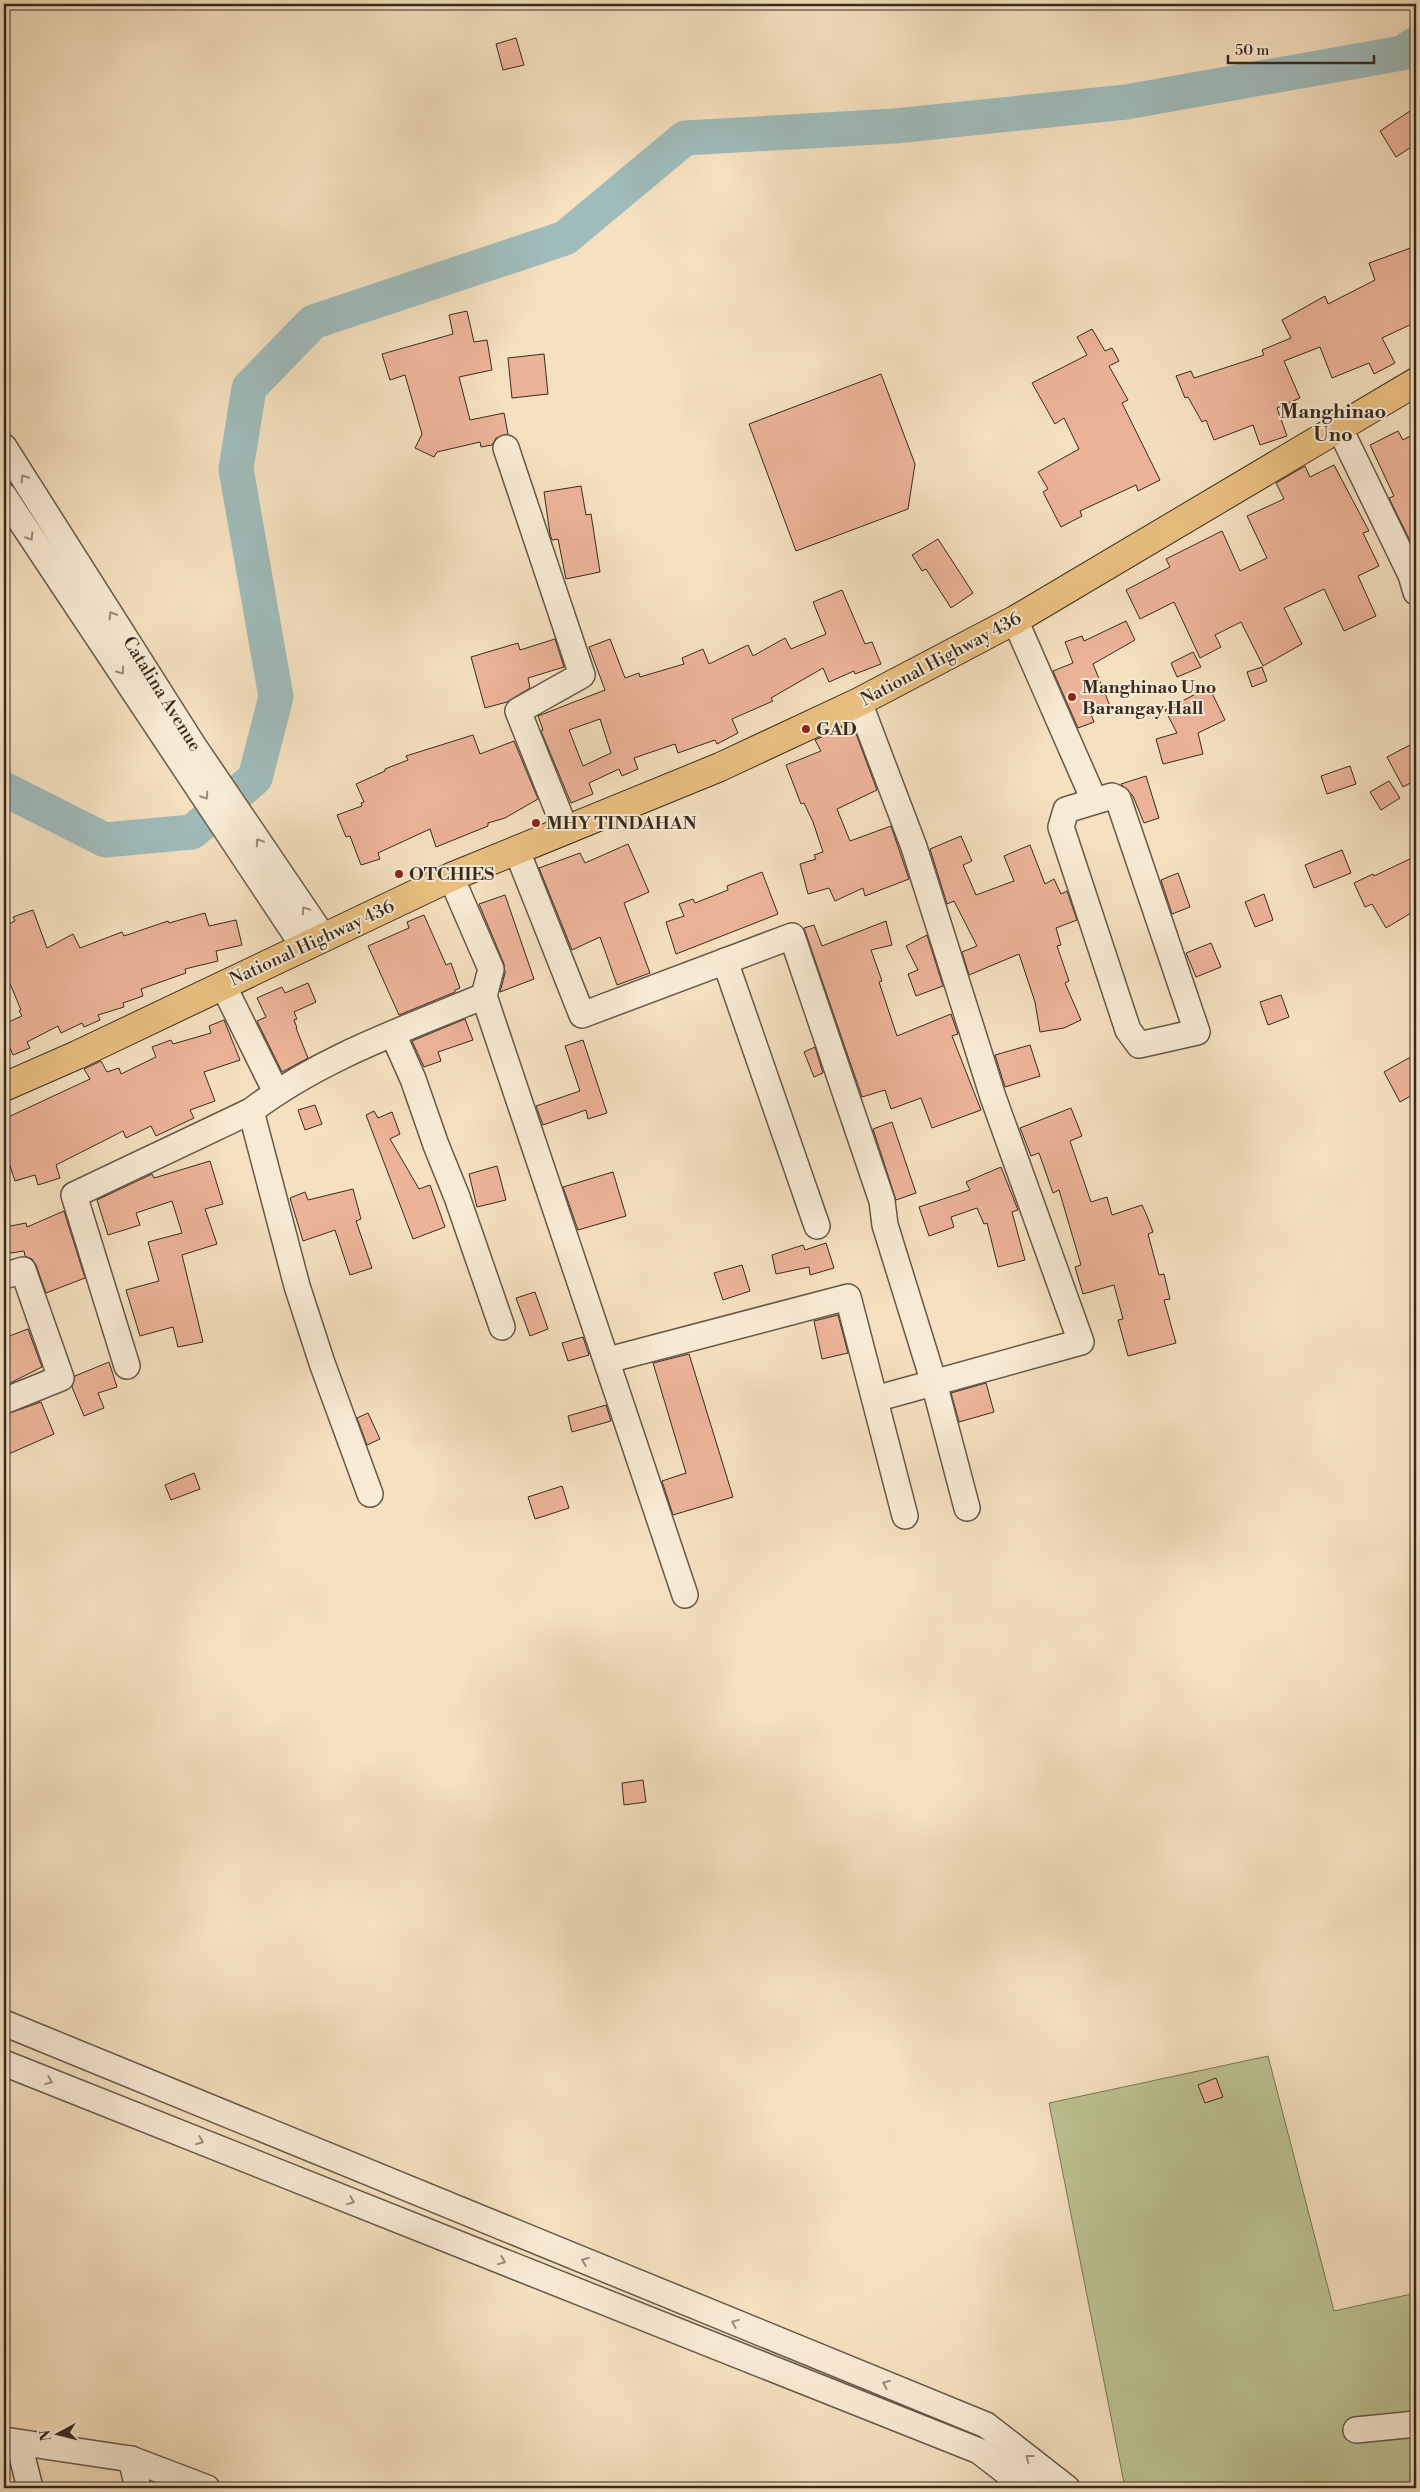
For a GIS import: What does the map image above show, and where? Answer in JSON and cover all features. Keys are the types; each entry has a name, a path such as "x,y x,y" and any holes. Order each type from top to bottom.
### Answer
{"main road":[{"name":"National Highway 436","path":"4,1087 451,877 720,767 859,702 1015,620 1416,382"}],"street":[{"path":"1339,427 1411,575 1416,592"},
{"name":"Catalina Avenue","path":"4,447 84,569 186,750"},
{"path":"506,448 582,675 518,711 566,831"},
{"name":"Catalina Avenue","path":"4,496 60,583 186,750 314,943"},
{"path":"1015,620 1094,800"},
{"path":"859,702 914,847 993,1097 1081,1342 875,1399"},
{"path":"1112,796 1118,799 1197,1032 1140,1044 1128,1030 1061,826 1066,810 1094,800 1112,796"},
{"path":"517,851 582,1015 792,936 882,1201 885,1225 934,1383 967,1508"},
{"path":"451,877 491,968 484,996 608,1360 685,1596"},
{"path":"725,961 816,1226"},
{"path":"223,985 276,1092"},
{"path":"128,1366 74,1196 251,1111 276,1092 329,1063 484,996"},
{"path":"393,1034 413,1078 436,1145 457,1196 502,1327"},
{"path":"251,1111 297,1286 322,1363 370,1494"},
{"path":"4,1276 23,1270 61,1378 4,1401"},
{"path":"608,1360 848,1298 905,1516"},
{"path":"4,2023 986,2425 1067,2488"},
{"path":"4,2063 979,2451 1027,2488"},
{"path":"1356,2430 1416,2424"},
{"path":"11,2442 131,2459 207,2488"},
{"path":"11,2442 30,2488"},
{"path":"131,2459 138,2488"}],"green space":[{"path":"1268,2056 1334,2311 1416,2293 1416,2488 1125,2488 1049,2103"}],"building":[{"path":"516,38 524,65 503,70 496,44"},
{"path":"1416,107 1416,144 1396,157 1380,131"},
{"path":"1416,246 1416,322 1382,338 1395,363 1374,374 1369,363 1332,378 1320,347 1284,361 1300,398 1277,408 1287,436 1260,445 1253,425 1214,440 1206,420 1202,422 1188,397 1185,398 1176,376 1191,371 1194,378 1264,355 1262,350 1291,338 1282,320 1325,296 1328,304 1375,280 1369,263"},
{"path":"467,311 474,342 487,340 492,370 459,377 470,420 504,413 508,434 496,438 492,445 481,447 480,442 437,452 434,457 415,448 422,434 405,375 390,380 382,354 453,334 449,315"},
{"path":"1092,329 1105,351 1112,348 1119,361 1109,366 1128,400 1122,403 1160,480 1138,491 1136,485 1080,511 1082,516 1061,527 1043,492 1048,489 1038,472 1079,449 1064,418 1055,424 1032,383 1087,355 1077,337"},
{"path":"544,354 548,394 512,398 508,358"},
{"path":"881,374 915,464 908,509 796,551 749,424"},
{"path":"1398,431 1403,440 1416,433 1416,553 1389,498 1394,496 1370,445"},
{"path":"1334,465 1369,531 1363,533 1379,566 1358,576 1376,616 1344,631 1324,589 1284,608 1302,644 1263,666 1241,622 1215,635 1221,647 1200,658 1174,602 1140,619 1126,590 1170,567 1166,559 1222,531 1240,571 1267,558 1247,516 1284,499 1276,483 1305,466 1310,477"},
{"path":"581,486 586,515 591,514 600,572 566,579 558,539 552,540 550,534 544,492"},
{"path":"938,539 973,593 951,608 926,569 922,571 912,555"},
{"path":"842,590 865,644 872,642 881,664 855,674 854,671 829,682 823,668 771,698 773,701 732,719 738,733 717,744 715,740 678,753 675,744 634,758 638,769 622,776 619,769 589,783 593,794 571,803 541,731 543,730 538,716 605,690 589,647 610,639 625,678 639,673 640,677 684,664 682,658 703,649 709,664 748,645 753,656 785,638 791,649 826,634 813,602","holes":["600,719 611,753 583,766 569,730"]},
{"path":"1126,621 1135,640 1093,664 1110,706 1091,714 1094,722 1078,728 1053,671 1073,663 1065,642 1082,636 1084,641"},
{"path":"555,639 564,667 528,678 530,688 507,702 485,708 471,657 518,643 520,650"},
{"path":"1193,652 1201,667 1177,677 1171,663"},
{"path":"1262,667 1267,681 1252,687 1247,672"},
{"path":"1209,687 1225,720 1198,733 1203,754 1163,764 1156,739 1177,733 1165,710"},
{"path":"852,723 877,790 837,809 850,841 891,826 909,879 865,896 863,888 835,901 829,888 808,894 800,864 816,859 814,855 823,852 813,822 804,803 801,804 786,765 821,751 815,740"},
{"path":"473,735 480,754 514,741 538,799 505,818 488,823 488,826 436,847 430,829 378,853 380,859 361,865 350,836 346,837 337,815 362,806 361,803 364,802 356,784 408,760 406,756"},
{"path":"1416,742 1416,780 1403,787 1387,757"},
{"path":"1350,766 1356,784 1327,794 1321,776"},
{"path":"1146,776 1159,818 1144,823 1133,796 1121,784"},
{"path":"1389,781 1400,798 1381,810 1370,792"},
{"path":"961,836 972,861 963,865 976,895 1014,881 1004,856 1030,845 1045,884 1054,879 1061,894 1067,891 1077,920 1056,928 1061,945 1057,946 1069,981 1065,983 1081,1020 1064,1028 1040,1032 1035,1002 1019,954 969,975 962,952 977,946 954,901 947,904 930,849"},
{"path":"628,844 649,892 624,903 650,973 617,985 600,937 572,950 539,868 580,853 585,863"},
{"path":"1342,850 1351,873 1314,888 1305,865"},
{"path":"1416,856 1416,910 1386,928 1372,904 1365,907 1354,883 1373,874 1374,876"},
{"path":"762,872 778,914 676,954 666,922 684,916 679,904 693,899 695,903 728,890 727,886"},
{"path":"1178,873 1190,907 1172,914 1161,880"},
{"path":"1264,894 1273,920 1255,927 1245,902"},
{"path":"505,895 534,979 500,992 505,973 504,964 479,904"},
{"path":"33,910 47,948 73,934 80,948 122,932 124,936 168,921 169,923 205,913 209,926 236,920 242,945 216,951 218,961 185,969 186,973 141,989 143,996 123,1003 124,1007 98,1015 100,1020 84,1027 82,1023 61,1033 58,1026 27,1042 30,1048 13,1055 4,1035 4,1024 22,1016 4,969 4,926 15,921 13,917"},
{"path":"424,915 446,965 451,963 460,988 455,990 455,992 399,1015 368,946 409,928 407,922"},
{"path":"886,921 892,945 871,950 882,981 879,982 897,1036 951,1014 958,1034 952,1036 981,1110 932,1128 921,1098 891,1109 885,1090 862,1097 804,928 814,925 822,946"},
{"path":"927,935 943,986 916,996 908,974 918,970 906,946"},
{"path":"1211,943 1221,967 1196,977 1186,953"},
{"path":"308,983 316,1002 294,1012 297,1019 294,1020 308,1058 282,1072 257,1021 266,1017 257,998 282,987 285,993"},
{"path":"1281,995 1289,1017 1268,1025 1260,1002"},
{"path":"465,1019 473,1040 438,1052 441,1061 424,1067 412,1041"},
{"path":"224,1020 240,1060 204,1072 215,1101 190,1110 194,1118 156,1136 151,1126 126,1138 123,1131 56,1165 60,1178 38,1185 35,1175 15,1181 4,1148 4,1119 90,1079 84,1069 101,1061 107,1072 119,1068 121,1074 156,1057 152,1047 171,1040 173,1044 211,1033 209,1026"},
{"path":"583,1040 607,1113 588,1119 586,1110 543,1125 536,1106 580,1091 565,1046"},
{"path":"1030,1045 1040,1076 1005,1087 995,1055"},
{"path":"815,1047 823,1073 814,1077 804,1052"},
{"path":"1416,1054 1416,1093 1400,1102 1384,1072"},
{"path":"315,1105 322,1124 305,1130 298,1110"},
{"path":"1071,1108 1082,1136 1070,1141 1091,1202 1107,1197 1112,1215 1142,1205 1147,1216 1153,1232 1148,1234 1159,1275 1164,1274 1170,1299 1164,1300 1176,1343 1128,1356 1118,1320 1123,1319 1114,1285 1083,1294 1075,1267 1081,1265 1059,1190 1053,1193 1039,1153 1031,1156 1020,1128"},
{"path":"374,1111 378,1118 392,1112 400,1134 390,1139 419,1189 430,1185 445,1227 413,1239 366,1115"},
{"path":"892,1122 916,1193 896,1200 873,1129"},
{"path":"210,1161 223,1204 205,1209 217,1244 182,1255 203,1342 178,1347 173,1327 140,1336 126,1290 159,1281 148,1242 182,1233 172,1201 136,1213 140,1225 108,1235 97,1200 152,1174 154,1178"},
{"path":"497,1166 506,1200 477,1207 469,1174"},
{"path":"1001,1167 1018,1210 1012,1212 1025,1260 998,1267 987,1223 984,1224 977,1208 951,1217 954,1227 929,1236 919,1207 970,1190 966,1182"},
{"path":"613,1172 626,1216 578,1230 563,1187"},
{"path":"353,1189 361,1219 356,1221 372,1268 350,1275 335,1230 303,1241 290,1198 305,1192 308,1200"},
{"path":"64,1211 85,1278 46,1293 36,1265 32,1259 25,1256 24,1251 4,1254 4,1238 7,1237 5,1227 26,1223 27,1227"},
{"path":"826,1243 834,1268 810,1275 809,1267 776,1274 772,1255 803,1245 805,1250"},
{"path":"742,1265 750,1291 723,1300 714,1273"},
{"path":"535,1292 548,1329 530,1336 516,1298"},
{"path":"838,1315 848,1353 822,1359 814,1321"},
{"path":"28,1329 42,1367 4,1386 4,1338"},
{"path":"583,1337 589,1355 568,1361 562,1343"},
{"path":"689,1354 733,1497 673,1515 662,1481 686,1473 653,1363"},
{"path":"109,1362 117,1387 98,1393 104,1408 84,1416 72,1387 75,1376"},
{"path":"986,1383 994,1412 959,1422 951,1393"},
{"path":"41,1402 54,1434 4,1456 4,1415"},
{"path":"606,1405 611,1421 572,1432 568,1416"},
{"path":"368,1413 380,1439 367,1445 357,1418"},
{"path":"194,1473 200,1489 171,1500 165,1485"},
{"path":"562,1486 569,1508 535,1519 528,1497"},
{"path":"643,1780 646,1802 624,1805 622,1783"},
{"path":"1216,2078 1223,2097 1205,2103 1198,2085"}],"waterway":[{"path":"4,789 105,840 192,832 255,778 276,697 236,469 249,388 313,322 565,238 685,138 895,126 1126,102 1402,53 1416,44"}],"place":[{"name":"Manghinao Uno Barangay Hall","path":"1072,697"},
{"name":"GAD","path":"806,729"},
{"name":"MHY TINDAHAN","path":"536,823"},
{"name":"OTCHIES","path":"399,874"}],"district":[{"name":"Manghinao Uno","path":"1333,424"}]}
